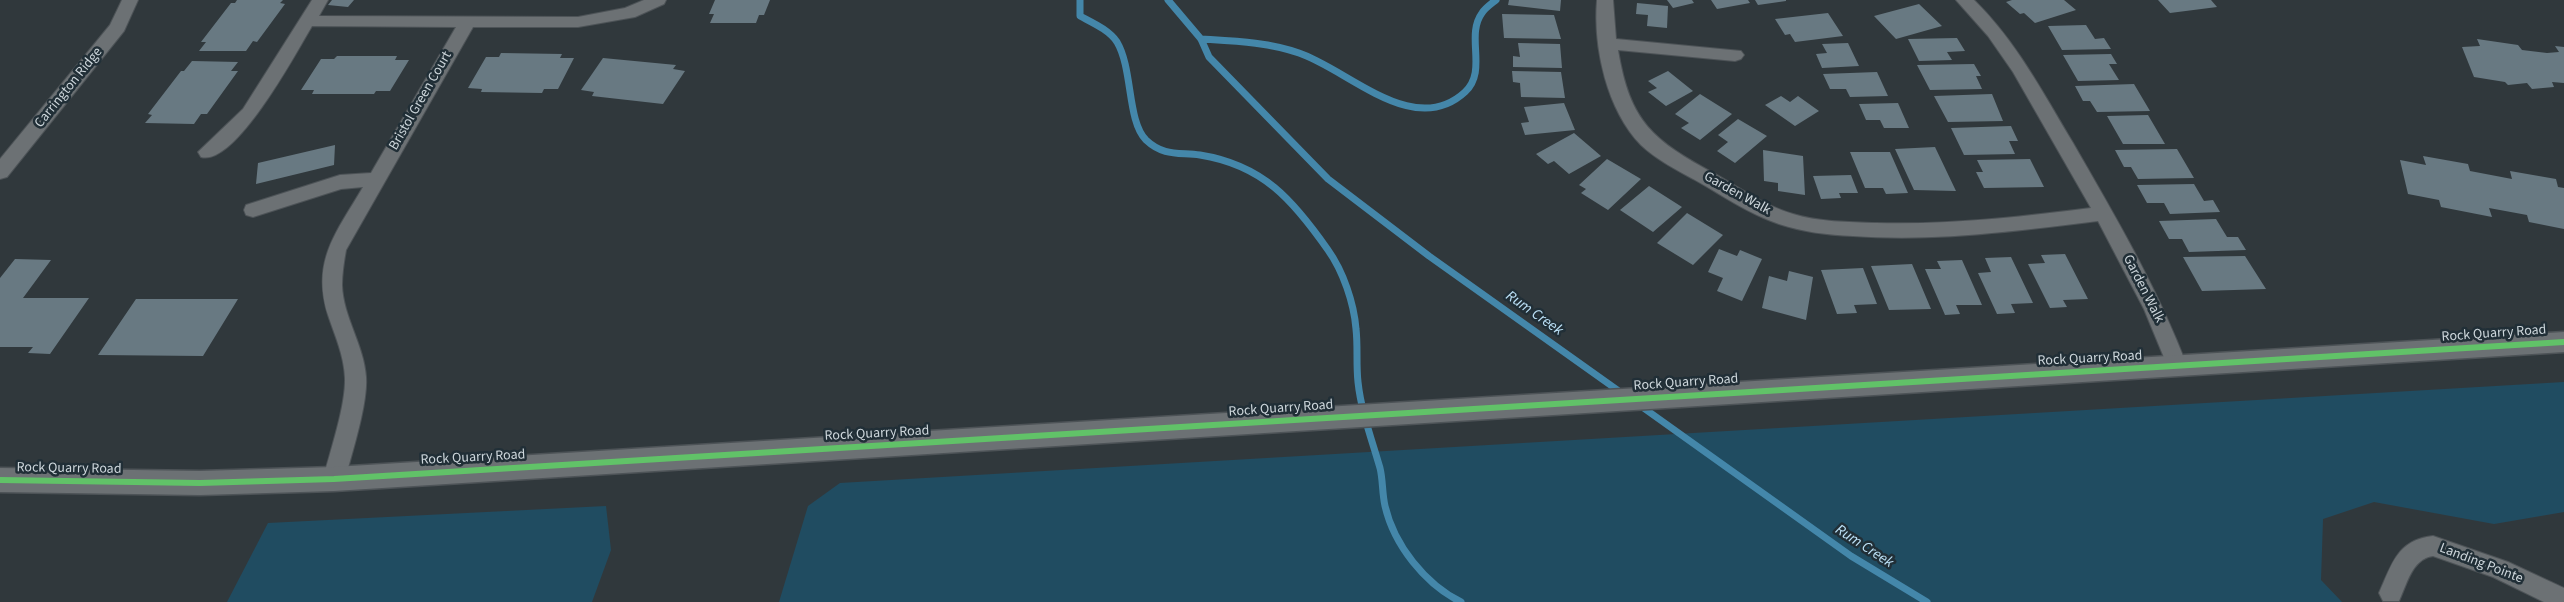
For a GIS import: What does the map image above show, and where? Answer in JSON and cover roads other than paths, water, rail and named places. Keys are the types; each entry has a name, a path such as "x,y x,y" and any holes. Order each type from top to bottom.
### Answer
{"street":[{"name":"Carrington Ridge","path":"0,172 118,27 130,0"},
{"path":"207,152 228,136 249,113 320,0"},
{"path":"606,19 614,0"},
{"path":"308,21 578,22 606,19 629,13 658,0"},
{"name":"Garden Walk","path":"1605,0 1608,44 1616,89 1622,104 1645,139 1670,158 1761,210 1787,219 1828,228 1899,231 2001,226 2104,213"},
{"name":"Garden Walk","path":"1964,0 1983,17 2019,67 2104,213 2167,335 2177,366"},
{"name":"Bristol Green Court","path":"334,478 349,422 356,379 351,348 338,314 332,285 336,250 374,180 467,22"},
{"path":"1608,44 1735,55"},
{"path":"253,210 340,182 374,180"},
{"name":"Rock Quarry Road","path":"0,480 200,483 334,478 1026,438 2564,342"},
{"name":"Landing Pointe","path":"2391,594 2411,552 2423,546 2433,546 2500,569 2564,600"}],"waterway":[{"path":"1080,0 1080,16 1105,30 1117,42 1126,66 1136,120 1146,140 1159,149 1172,153 1200,155 1222,160 1242,167 1259,176 1289,201 1302,215 1333,258 1343,277 1353,309 1357,335 1359,393 1380,468 1384,501 1389,521 1413,562 1435,585 1461,602"},
{"name":"Rum Creek","path":"1168,0 1201,39"},
{"path":"1201,39 1251,43 1287,49 1318,61 1360,85 1403,105 1425,108 1445,105 1465,92 1472,84 1476,64 1475,32 1477,22 1483,11 1496,0"},
{"name":"Rum Creek","path":"1201,39 1209,57 1328,179 1429,256 1623,394"},
{"name":"Rum Creek","path":"1638,404 1851,556 1927,602"}]}
